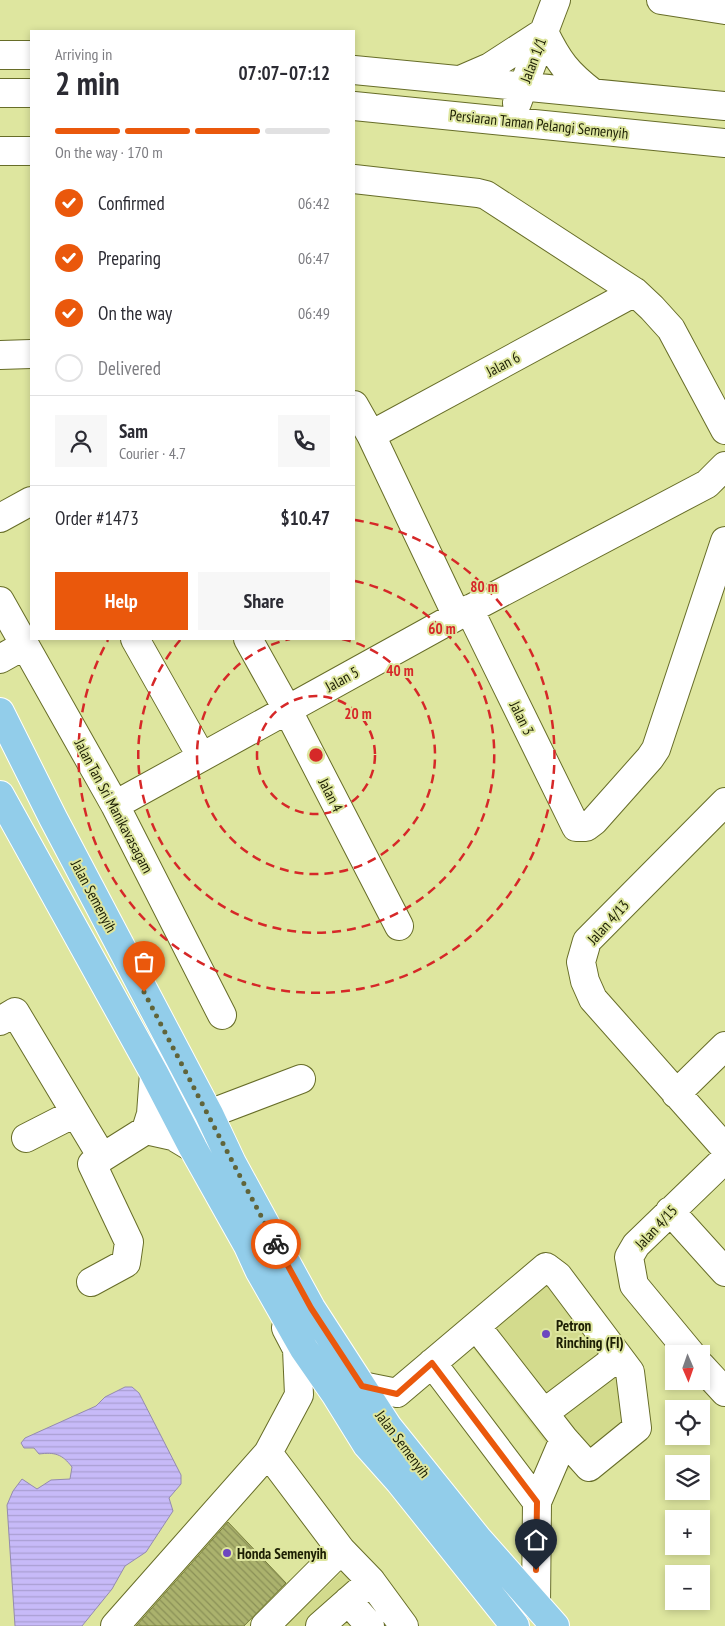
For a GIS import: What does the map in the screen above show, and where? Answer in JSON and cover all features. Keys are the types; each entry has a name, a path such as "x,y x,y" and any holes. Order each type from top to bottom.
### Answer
{"main road":[{"name":"Jalan Semenyih","path":"0,712 57,827 209,1114 232,1163 311,1308 388,1427 478,1540 555,1626"},
{"name":"Jalan Semenyih","path":"0,795 304,1349 368,1445 516,1626"}],"street":[{"name":"Jalan 1/1","path":"511,121 556,0"},
{"path":"661,0 725,10"},
{"path":"458,80 490,67 544,32 556,55 572,77 593,94"},
{"path":"0,55 30,55"},
{"path":"355,70 725,106"},
{"path":"0,93 30,93"},
{"name":"Persiaran Taman Pelangi Semenyih","path":"355,106 725,142"},
{"path":"0,151 30,151"},
{"path":"355,179 478,193 486,196 635,292 671,329 725,430"},
{"name":"Jalan 6","path":"371,435 635,292"},
{"path":"0,355 30,354"},
{"name":"Jalan 3","path":"355,407 576,827 586,827 594,821 656,749 725,541"},
{"name":"Jalan 5","path":"115,805 463,612 707,484 724,470"},
{"path":"0,518 30,503"},
{"name":"Jalan Tan Sri Manikavasagam","path":"0,601 115,805 222,1014"},
{"path":"136,640 201,756"},
{"name":"Jalan 4","path":"249,640 287,709 399,926"},
{"path":"0,660 25,645"},
{"name":"Jalan 4/13","path":"725,802 587,941 580,962 585,981 593,999 725,1148"},
{"path":"0,1021 15,1012 102,1157"},
{"path":"676,1094 725,1046"},
{"path":"91,1282 126,1263 129,1242 92,1164 146,1130 151,1114 154,1073"},
{"path":"209,1114 301,1079"},
{"path":"26,1138 75,1113"},
{"path":"146,1130 173,1136 193,1148"},
{"name":"Jalan 4/15","path":"684,1345 634,1285 630,1257 636,1245 725,1159"},
{"path":"670,1211 725,1272"},
{"path":"362,1386 397,1394 432,1363 546,1267 558,1276 630,1372 637,1428 588,1467 476,1326"},
{"path":"115,1626 268,1452 299,1395 297,1349 259,1270"},
{"path":"544,1413 618,1357"},
{"path":"432,1363 537,1502"},
{"path":"710,1376 725,1392"},
{"path":"536,1605 537,1502 564,1439"},
{"path":"268,1452 341,1550 371,1581 400,1625"},
{"path":"265,1626 341,1550"},
{"path":"320,1626 371,1581"},
{"path":"348,1602 370,1626"}],"shaded area":[{"path":"537,1258 620,1376 625,1425 567,1471 458,1328"},
{"path":"125,1387 132,1387 139,1393 181,1475 181,1484 169,1498 173,1511 146,1552 125,1566 112,1589 82,1626 15,1626 7,1505 13,1491 22,1479 37,1489 51,1480 70,1479 72,1467 65,1459 58,1455 50,1453 39,1454 34,1448 24,1448 21,1443 25,1438 96,1406 105,1397"},
{"path":"344,1570 395,1626 285,1626"}],"building":[{"name":"Honda Semenyih","path":"228,1522 286,1583 244,1626 136,1626"}],"way so far":[{"path":"144,992 276,1244"}],"place":[{"name":"Petron Rinching (FI)","path":"546,1334"},
{"name":"Honda Semenyih","path":"227,1553"}],"route":[{"path":"276,1244 311,1308 362,1386 397,1394 432,1363 537,1502 536,1570"}]}
